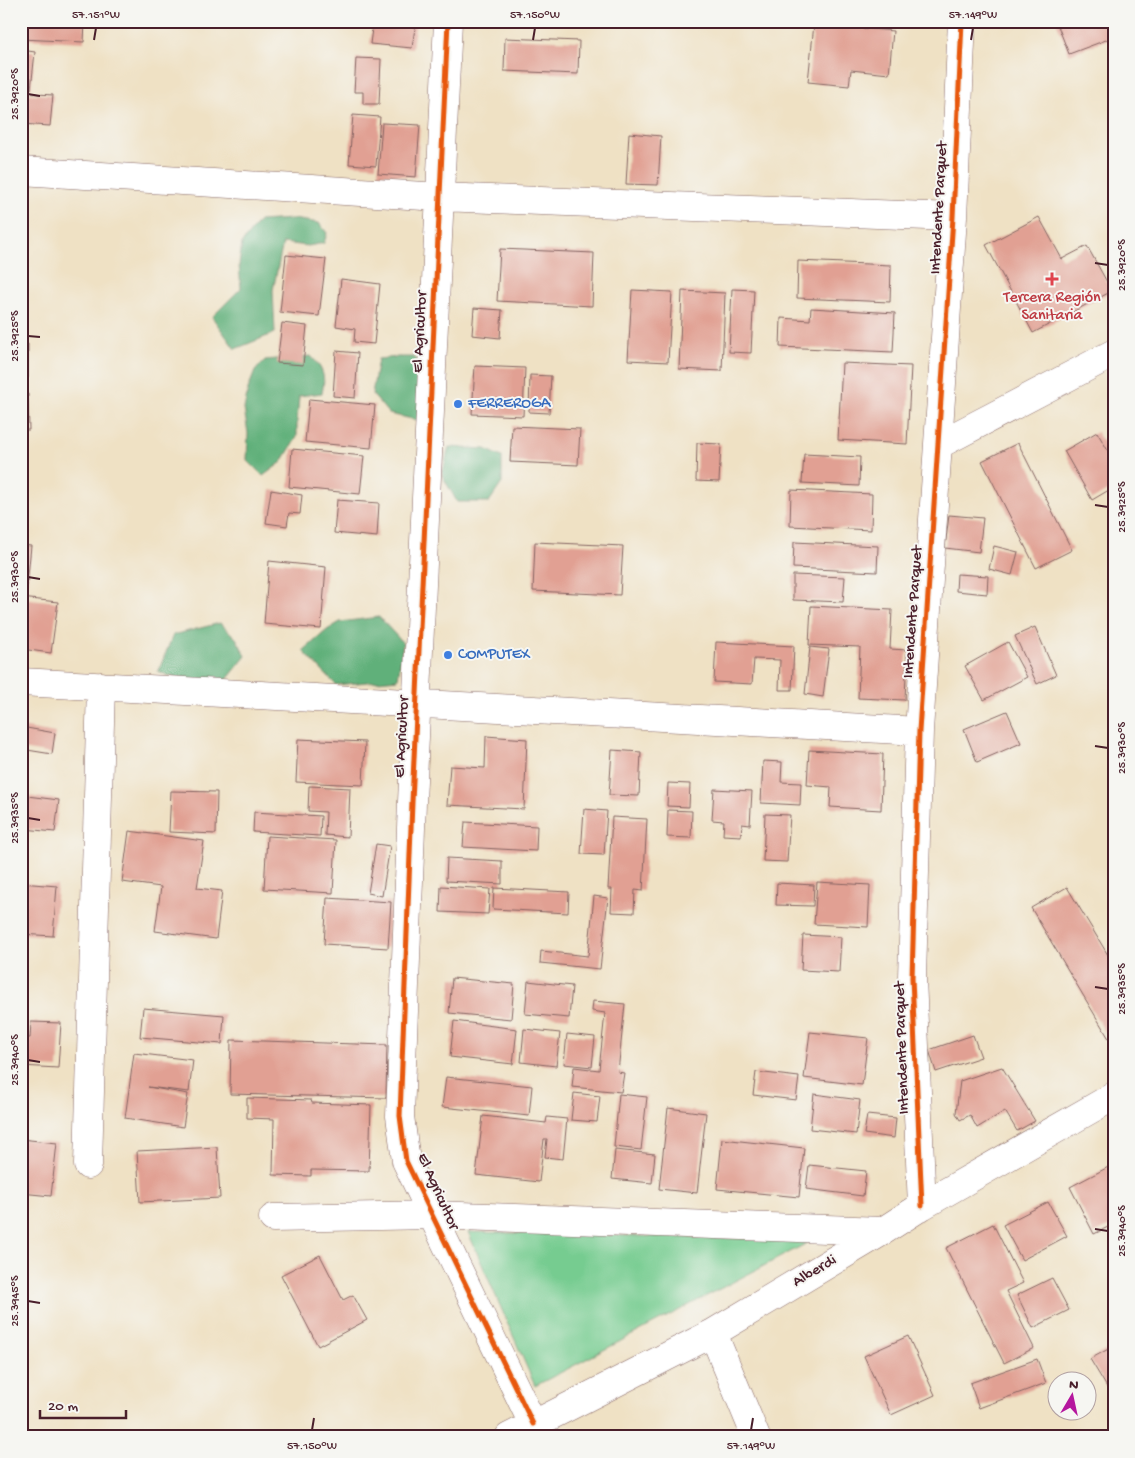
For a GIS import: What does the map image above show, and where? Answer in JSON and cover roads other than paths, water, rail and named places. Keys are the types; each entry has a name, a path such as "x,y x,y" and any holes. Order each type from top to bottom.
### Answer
{"street":[{"name":"El Agricultor","path":"448,21 400,1116 406,1161 534,1424"},
{"name":"Intendente Parquet","path":"922,1206 912,978 919,731 953,217 962,21"},
{"path":"21,171 440,197 953,217"},
{"path":"938,445 1114,353"},
{"path":"21,682 417,702 919,731"},
{"path":"88,1165 101,686"},
{"name":"Alberdi","path":"509,1437 713,1333 922,1206 1114,1096"},
{"path":"273,1218 433,1215 883,1231"},
{"path":"713,1333 756,1437"}],"place":[{"name":"Tercera Región Sanitaria","path":"1052,279"},
{"name":"FERREROGA","path":"458,404"},
{"name":"COMPUTEX","path":"448,655"}]}
